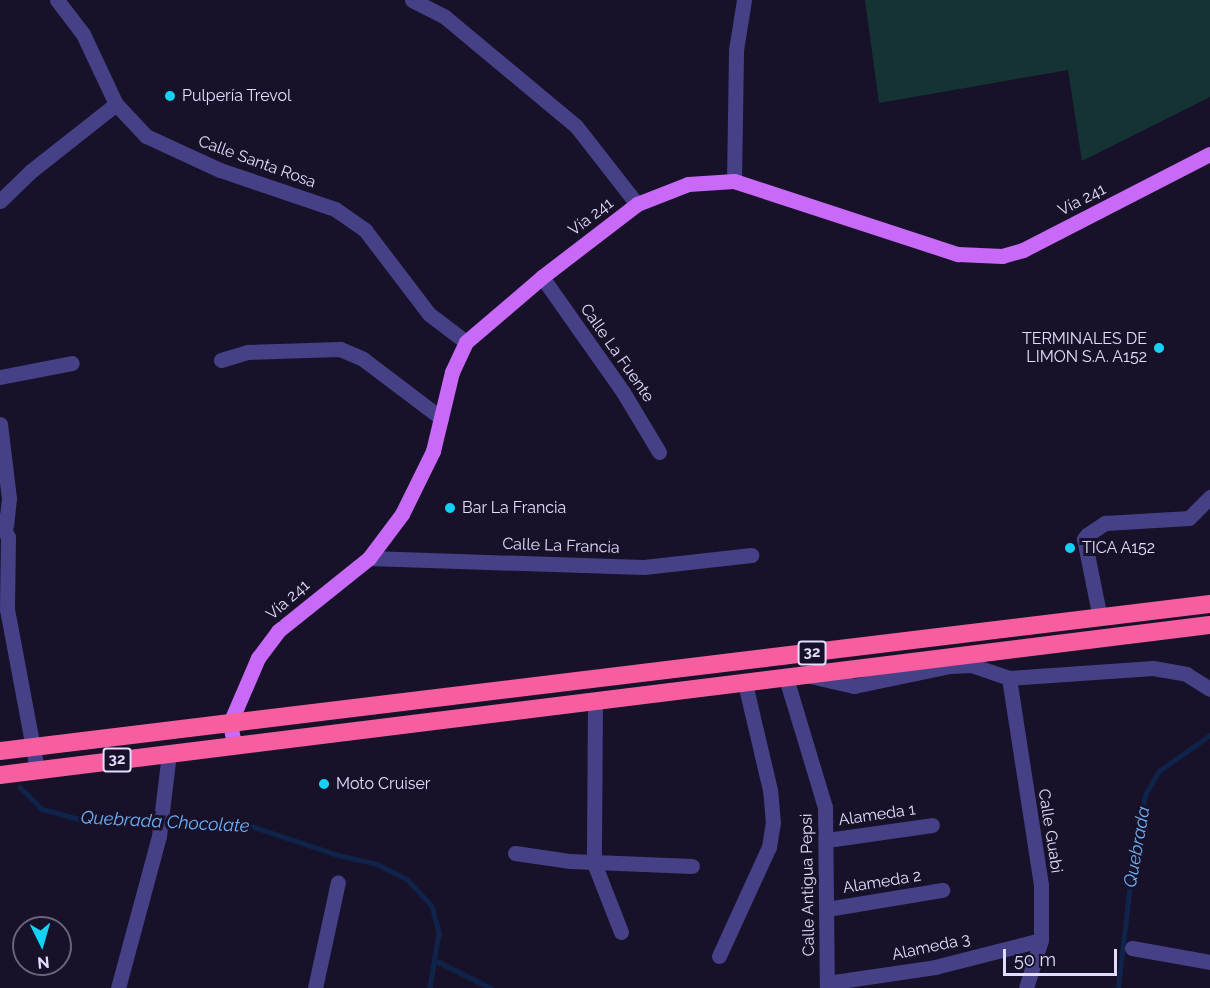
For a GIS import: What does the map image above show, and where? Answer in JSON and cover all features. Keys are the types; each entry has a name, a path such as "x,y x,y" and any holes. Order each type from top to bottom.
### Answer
{"highway":[{"name":"32","path":"0,752 34,746 1210,604"},
{"name":"32","path":"0,775 234,744 595,702 1210,625"}],"main road":[{"name":"Vía 241","path":"230,723 258,658 278,631 369,558 402,514 433,451 452,372 466,342 542,277 637,204 688,184 734,181 958,254 1002,256 1023,250 1210,154"},
{"path":"230,723 234,744"}],"street":[{"name":"Calle Santa Rosa","path":"57,0 83,34 116,104 146,136 168,148 335,209 365,230 429,314 466,342"},
{"path":"412,0 445,17 576,126 637,204"},
{"path":"734,181 736,50 744,0"},
{"path":"0,201 31,171 116,104"},
{"name":"Calle La Fuente","path":"542,277 623,392 659,452"},
{"path":"221,360 248,352 340,349 363,359 441,418"},
{"path":"0,377 72,363"},
{"path":"0,424 9,498 3,523 7,609 37,769"},
{"path":"1100,618 1084,539 1090,532 1105,523 1189,518 1210,497"},
{"name":"Calle La Francia","path":"369,558 644,567 751,555"},
{"path":"808,676 854,686 971,665 1009,678 1172,669 1210,689"},
{"name":"Calle Antigua Pepsi","path":"786,678 825,807 827,986"},
{"name":"Calle Guabi","path":"1009,678 1041,885 1041,940 1026,988"},
{"path":"719,956 769,847 773,823 770,790 745,683"},
{"path":"595,702 594,863 621,932"},
{"path":"118,988 159,836 169,753"},
{"name":"Alameda 1","path":"827,840 932,825"},
{"path":"515,853 594,863 692,866"},
{"path":"315,988 338,882"},
{"name":"Alameda 2","path":"827,909 942,890"},
{"name":"Alameda 3","path":"827,986 935,967 1041,940"},
{"path":"1132,948 1210,962"}],"green space":[{"path":"865,0 1210,0 1210,97 1082,161 1068,70 879,103"}],"waterway":[{"name":"Quebrada","path":"1118,988 1131,876 1145,795 1159,771 1210,735"},
{"name":"Quebrada Chocolate","path":"20,787 42,809 83,820 132,817 184,827 248,825 338,855 377,864 408,880 432,906 439,933 430,988"},
{"name":"Quebrada","path":"437,961 491,988"}],"place":[{"name":"Pulpería Trevol","path":"170,96"},
{"name":"TERMINALES DE LIMON S.A. A152","path":"1159,348"},
{"name":"Bar La Francia","path":"450,508"},
{"name":"TICA A152","path":"1070,548"},
{"name":"Moto Cruiser","path":"324,784"}]}
